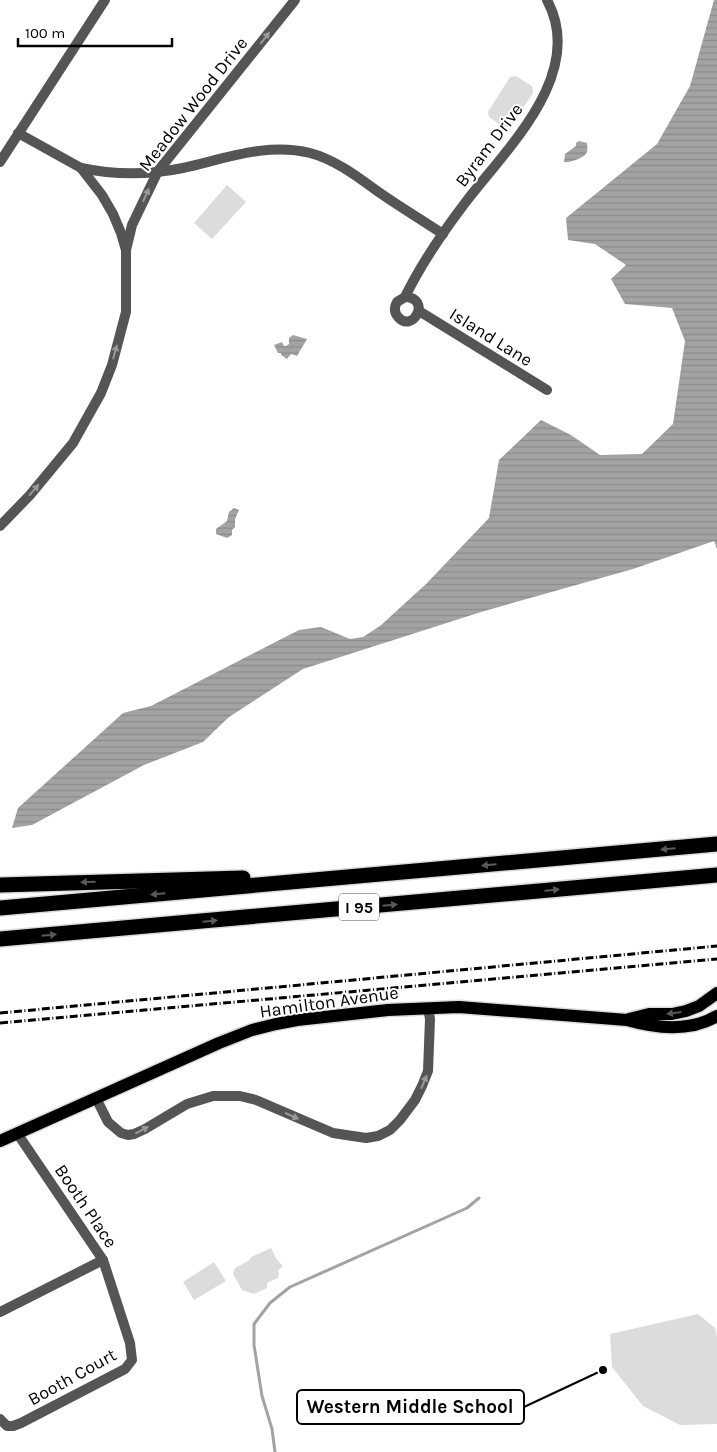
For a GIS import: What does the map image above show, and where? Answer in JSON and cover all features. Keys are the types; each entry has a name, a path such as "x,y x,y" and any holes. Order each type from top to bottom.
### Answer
{"highway":[{"name":"I 95","path":"0,908 717,844"},
{"name":"I 95","path":"0,939 717,875"},
{"path":"0,885 202,878 329,879"}],"main road":[{"name":"Hamilton Avenue","path":"626,1020 649,1014 672,1014 686,1011 704,1003 717,993"},
{"name":"Hamilton Avenue","path":"0,1141 218,1043 252,1030 276,1024 388,1010 459,1007 626,1020 646,1025 686,1026 710,1020 717,1016"}],"street":[{"path":"0,162 105,0"},
{"name":"Meadow Wood Drive","path":"0,526 30,495 73,444 101,393 112,365 126,312 126,250 132,226 158,171 295,0"},
{"name":"Byram Drive","path":"419,311 414,319 409,321 400,319 394,310 395,304 405,296 443,234 537,110 549,84 557,59 559,41 557,26 548,0"},
{"path":"18,133 81,168 114,174 182,168 250,152 292,150 310,153 337,165 443,234"},
{"path":"81,168 102,195 113,214 122,233 126,250"},
{"path":"405,296 416,300 419,311"},
{"name":"Island Lane","path":"419,311 546,390"},
{"path":"96,1098 108,1122 121,1133 128,1135 145,1129 187,1104 213,1096 240,1096 256,1100 333,1133 366,1138 378,1136 390,1130 400,1120 415,1100 428,1071 430,1018 428,1008"},
{"name":"Booth Place","path":"18,1133 103,1260 130,1343 132,1360"},
{"path":"0,1312 103,1260"},
{"name":"Booth Court","path":"0,1419 7,1426 20,1423 125,1368 132,1360"}],"shaded area":[{"path":"714,0 717,0 717,549 714,541 633,569 481,612 303,669 229,717 203,742 144,765 32,825 12,828 18,808 123,713 151,706 299,630 321,627 350,639 363,637 380,626 426,584 489,518 499,460 541,420 571,435 600,455 642,454 673,424 685,341 672,308 625,304 611,279 626,265 595,244 568,240 566,218 657,144 690,86"},
{"path":"516,76 532,86 533,93 511,126 505,128 489,117 488,112 510,77"},
{"path":"579,141 587,143 586,154 577,160 564,162 565,154 576,146 576,143"},
{"path":"227,185 246,202 212,239 194,223"},
{"path":"293,335 307,339 297,356 291,354 287,359 281,353 278,353 274,345 282,342 286,346 289,344 289,338"},
{"path":"234,508 239,510 232,535 227,538 216,534 216,529 227,521 229,512"},
{"path":"271,1248 277,1260 283,1266 278,1270 278,1278 267,1283 267,1288 254,1294 242,1290 233,1274 235,1268 250,1260 251,1257"},
{"path":"214,1262 226,1281 194,1300 183,1282"},
{"path":"698,1314 715,1328 717,1337 717,1424 680,1425 643,1406 612,1367 610,1334"}],"waterway":[{"path":"275,1452 272,1429 262,1396 254,1345 254,1324 270,1303 290,1287 467,1208 479,1198"}],"railway":[{"path":"0,1013 717,946"},
{"path":"0,1023 717,959"}],"place":[{"name":"Western Middle School","path":"603,1370"}]}
